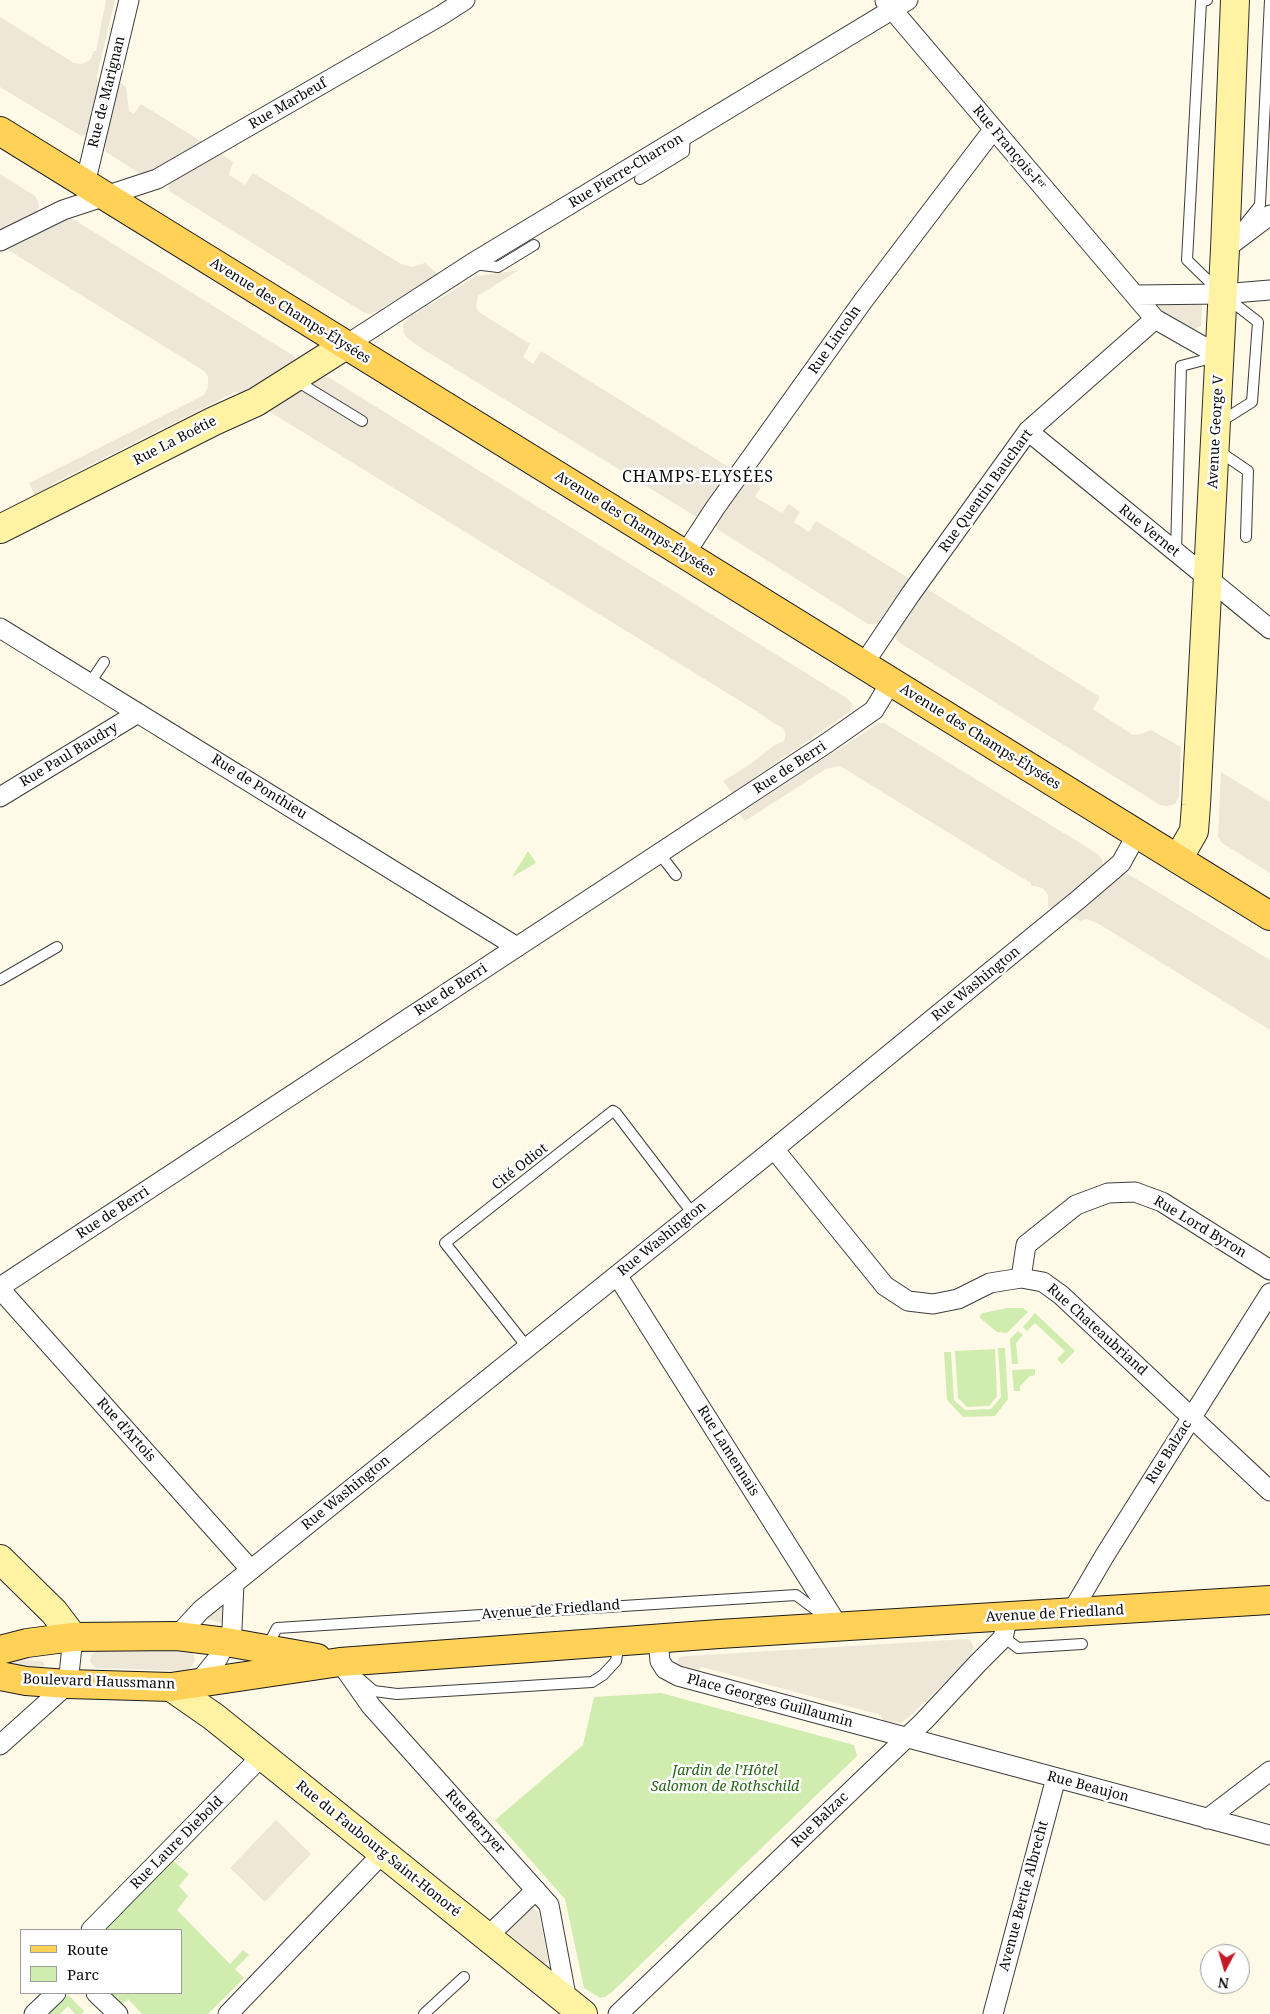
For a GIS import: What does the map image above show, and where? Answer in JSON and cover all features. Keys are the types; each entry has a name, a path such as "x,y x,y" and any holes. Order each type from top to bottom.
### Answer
{"main road":[{"name":"Avenue des Champs-Élysées","path":"0,131 1137,834 1269,912"},
{"name":"Avenue de Friedland","path":"198,1683 340,1662 839,1627 1000,1624 1071,1613 1270,1600"},
{"path":"0,1650 27,1643 73,1637 177,1636 226,1642"},
{"name":"Avenue de Friedland","path":"226,1642 340,1662"},
{"name":"Boulevard Haussmann","path":"0,1676 68,1684 171,1687 198,1683"}],"street":[{"name":"Rue de Marignan","path":"95,190 129,0"},
{"name":"Rue Marbeuf","path":"0,241 63,210 95,190 157,179 465,0"},
{"name":"Avenue George V","path":"1178,859 1194,831 1209,579 1235,0"},
{"name":"Rue François-Iᵉʳ","path":"895,3 993,130 1155,319 1220,356"},
{"name":"Rue Pierre-Charron","path":"346,345 471,264 685,135 895,3"},
{"name":"Rue Lincoln","path":"685,554 715,508 863,301 993,130"},
{"path":"1225,248 1270,215"},
{"path":"1135,295 1222,294 1270,290"},
{"name":"Rue Quentin Bauchart","path":"863,665 910,595 1028,431 1155,319"},
{"name":"Rue La Boétie","path":"0,529 214,421 256,402 346,345"},
{"name":"Rue Vernet","path":"1028,431 1270,629"},
{"name":"Rue de Ponthieu","path":"0,628 517,947"},
{"name":"Rue de Berri","path":"0,1288 827,743 874,710 891,682"},
{"name":"Rue Paul Baudry","path":"0,797 138,713"},
{"name":"Rue Washington","path":"177,1636 201,1610 774,1149 1121,863 1137,834"},
{"name":"Rue Chateaubriand","path":"774,1149 885,1286 908,1301 934,1304 958,1299 990,1282 1021,1278 1043,1282 1061,1295 1270,1492"},
{"name":"Rue Lord Byron","path":"1021,1278 1026,1244 1076,1204 1108,1193 1135,1192 1162,1202 1270,1270"},
{"name":"Rue Lamennais","path":"617,1275 839,1627"},
{"name":"Rue d'Artois","path":"0,1288 251,1570"},
{"name":"Rue Balzac","path":"1071,1613 1105,1555 1270,1293"},
{"path":"0,1559 54,1612 73,1637 68,1684 0,1745"},
{"path":"198,1683 218,1658 232,1629 234,1583"},
{"name":"Rue Balzac","path":"618,2014 906,1738 1000,1624"},
{"name":"Place Georges Guillaumin","path":"658,1640 660,1661 666,1669 678,1676 906,1738"},
{"name":"Rue Berryer","path":"340,1662 371,1706 549,1905 575,2008"},
{"name":"Rue du Faubourg Saint-Honoré","path":"171,1687 214,1717 383,1852 492,1945 575,2008"},
{"name":"Rue Beaujon","path":"906,1738 1270,1835"},
{"name":"Rue Laure Diebold","path":"92,1929 262,1756"},
{"path":"1207,1819 1270,1771"},
{"name":"Avenue Bertie Albrecht","path":"993,2014 1056,1778"},
{"path":"228,2014 383,1852"},
{"path":"492,1945 536,1890"},
{"path":"34,2014 55,1994"},
{"path":"97,1994 118,2014"}],"lane":[{"path":"1206,0 1201,2 1187,260 1222,294 1258,322 1252,402 1215,437 1248,471 1246,537"},
{"path":"1225,248 1260,205 1270,0"},
{"path":"640,179 684,152 685,135"},
{"path":"471,264 498,266 534,245"},
{"path":"818,350 844,314 863,301"},
{"path":"1176,553 1181,366 1220,356"},
{"path":"294,379 362,421"},
{"path":"90,683 104,662"},
{"path":"659,853 676,875"},
{"path":"0,980 57,947"},
{"name":"Cité Odiot","path":"527,1347 445,1243 612,1111 616,1112 693,1214"},
{"name":"Avenue de Friedland","path":"266,1650 276,1628 796,1595 839,1627"},
{"path":"1000,1624 1018,1648 1082,1644"},
{"path":"340,1662 374,1691 384,1693 576,1684 592,1682 603,1675 616,1660 619,1642"},
{"path":"424,2014 464,1977"}],"green space":[{"path":"528,851 536,863 512,877"},
{"path":"1007,1308 1023,1308 1028,1312 1007,1333 997,1332 980,1318 980,1315 983,1313"},
{"path":"1035,1313 1075,1351 1062,1364 1057,1359 1065,1351 1035,1323 1027,1331 1023,1327"},
{"path":"1018,1331 1023,1335 1016,1343 1018,1364 1012,1364 1010,1339"},
{"path":"998,1348 1005,1348 1008,1399 995,1416 963,1417 947,1400 944,1352 951,1352 954,1400 965,1410 991,1409 1001,1397"},
{"path":"995,1349 997,1396 989,1406 967,1407 958,1398 955,1351"},
{"path":"1035,1369 1035,1375 1030,1376 1020,1386 1020,1391 1014,1391 1012,1370"},
{"name":"Jardin de l’Hôtel Salomon de Rothschild","path":"661,1693 854,1745 857,1756 612,1992 600,1998 584,1988 565,1899 495,1820 583,1745 594,1697"},
{"path":"171,1859 189,1874 179,1886 188,1896 177,1910 230,1964 243,1950 249,1955 235,1969 244,1978 208,2014 142,2014 128,1999 122,2005 112,1994 182,1994 182,1929 106,1929"},
{"path":"68,1995 84,2011 82,2014 75,2014 68,2006 60,2014 48,2014"}],"shaded area":[{"path":"106,0 115,0 97,76 97,81 101,83 88,134 81,136 0,87 0,17 74,63 82,64 90,60 94,51 96,51"},
{"path":"118,81 126,87 129,111 134,114 141,104 204,143 148,174 139,173 106,152 103,144"},
{"path":"218,152 233,162 229,175 245,185 253,173 401,264 412,267 425,263 438,274 377,311 370,314 363,312 169,191 168,182"},
{"path":"0,174 35,196 39,207 36,213 0,231"},
{"path":"66,218 73,219 294,356 296,362 295,365 241,394 235,392 52,484 44,496 0,519 0,513 35,495 29,483 204,395 208,387 208,376 204,371 8,250 0,253 0,246"},
{"path":"519,270 478,296 476,306 479,312 530,344 523,357 533,364 541,351 735,471 700,516 695,516 421,348 404,334 403,326 408,318 477,276"},
{"path":"1159,302 1200,302 1202,307 1201,326 1194,329 1158,309 1156,305"},
{"path":"322,377 328,377 848,699 852,704 852,710 732,793 723,781 749,765 775,745 784,741 786,734 783,728 262,407"},
{"path":"745,477 761,487 755,497 782,513 789,504 800,512 794,522 809,532 816,521 910,579 877,624 868,624 717,529 715,524"},
{"path":"924,587 1100,697 1093,709 1133,735 1151,730 1181,747 1179,797 1175,804 1160,805 900,643 896,639 895,633"},
{"path":"884,723 1098,854 1103,861 1102,868 1054,911 1048,907 1048,895 1044,889 1031,886 1031,883 840,766 826,769 745,821 739,814 877,724"},
{"path":"1221,772 1270,802 1270,873 1222,843 1218,837"},
{"path":"1128,874 1270,960 1270,1030 1099,924 1087,919 1080,921 1071,915 1121,875"},
{"path":"224,1601 225,1624 206,1619 205,1617"},
{"path":"970,1640 974,1647 971,1657 901,1723 883,1721 881,1715 702,1667 698,1671 679,1666 677,1663 679,1657 688,1656"},
{"path":"185,1648 193,1653 195,1660 191,1668 184,1671 96,1668 90,1662 91,1655 96,1651"},
{"path":"2,1659 43,1661 45,1665 41,1669 2,1667"},
{"path":"276,1820 311,1854 265,1902 230,1868"},
{"path":"528,1908 533,1908 539,1913 548,1961 545,1964 507,1932 508,1926"}],"district":[{"name":"CHAMPS-ELYSÉES","path":"698,477"}]}
